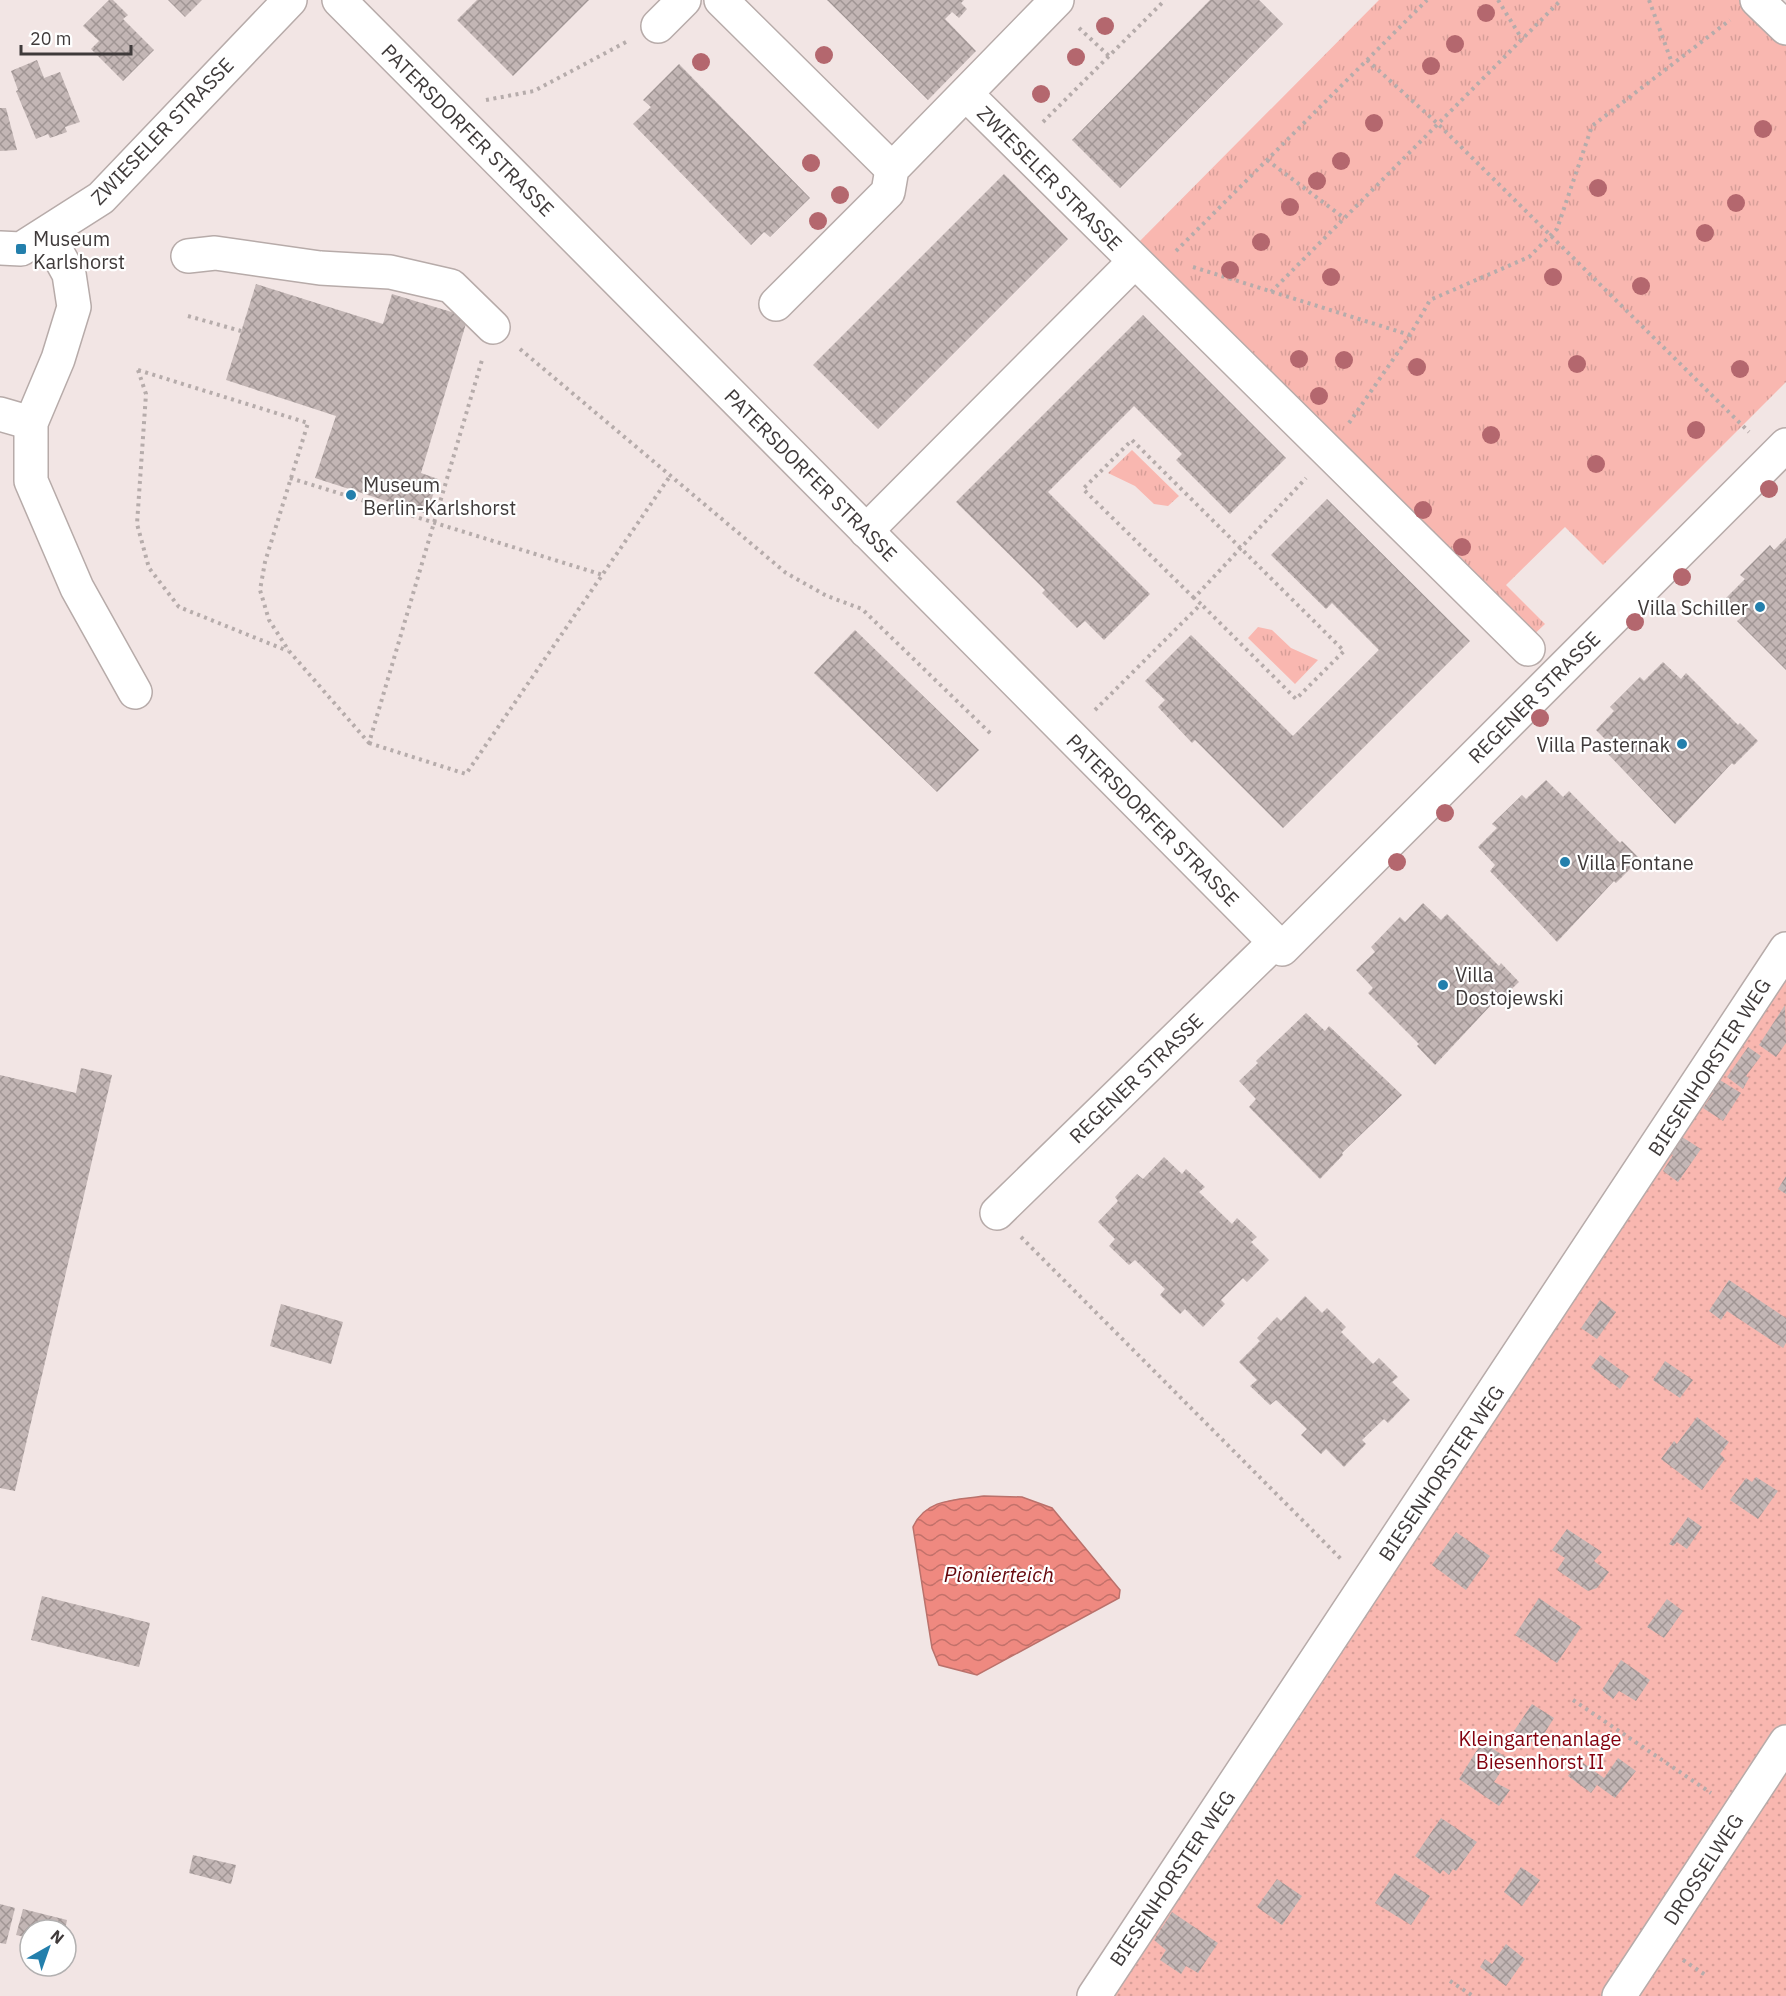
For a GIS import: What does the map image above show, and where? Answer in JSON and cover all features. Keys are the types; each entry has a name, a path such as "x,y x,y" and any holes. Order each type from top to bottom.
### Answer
{"street":[{"name":"ZWIESELER STRASSE","path":"0,248 21,249 101,198 205,86 290,0"},
{"name":"PATERSDORFER STRASSE","path":"339,0 1279,946"},
{"path":"658,26 684,0"},
{"path":"721,0 892,169"},
{"name":"ZWIESELER STRASSE","path":"776,304 888,192 892,169 1057,0"},
{"path":"1747,7 1786,28"},
{"name":"ZWIESELER STRASSE","path":"966,94 1150,266 1328,452 1528,649"},
{"path":"47,234 69,274 74,308 58,359 15,418 31,481 77,588 135,692"},
{"path":"188,256 215,253 320,268 390,272 451,286 493,327"},
{"path":"866,531 1150,266"},
{"name":"REGENER STRASSE","path":"997,1213 1279,946 1786,445"},
{"name":"BIESENHORSTER WEG","path":"1094,1996 1786,949"},
{"name":"DROSSELWEG","path":"1619,1996 1786,1742"}],"path":[{"path":"1020,145 1164,0"},
{"path":"1150,266 1267,160 1427,0"},
{"path":"1498,0 1522,39"},
{"path":"1271,292 1561,0"},
{"path":"1649,0 1672,63"},
{"path":"1194,598 1242,550 1328,452 1410,335 1430,300 1529,257 1557,229 1592,126 1747,7"},
{"path":"483,102 534,91 658,26"},
{"path":"1366,60 1437,123 1742,425"},
{"path":"1267,160 1344,218"},
{"path":"1150,266 1271,292 1410,335"},
{"path":"188,316 241,331"},
{"path":"369,743 493,327 786,573 827,596 862,609 991,734"},
{"path":"289,651 179,607 149,568 137,524 146,394 138,370 308,423 265,562 260,590 269,620 289,651 369,743 466,774 670,476"},
{"path":"1132,440 1242,550 1344,651 1296,699 1083,489 1132,440"},
{"path":"290,478 603,575"},
{"path":"1096,709 1201,604"},
{"path":"997,1213 1366,1584"},
{"path":"1573,1700 1740,1813"},
{"path":"1450,1981 1473,1996"}],"green space":[{"path":"1379,0 1754,0 1786,32 1786,382 1603,565 1565,527 1506,585 1545,624 1526,642 1132,249"},
{"path":"1132,450 1179,496 1168,506 1154,504 1135,486 1108,473"},
{"path":"1258,627 1272,630 1291,648 1318,660 1295,684 1248,638"},
{"name":"Kleingartenanlage Biesenhorst II","path":"1786,937 1786,1996 1083,1996"}],"water":[{"name":"Pionierteich","path":"984,1496 1022,1497 1052,1508 1120,1590 1119,1598 977,1675 939,1665 932,1648 913,1527 926,1510 943,1502"}],"building":[{"path":"109,0 113,0 128,15 123,19 154,50 123,81 91,49 99,41 83,26"},
{"path":"168,0 202,0 185,17"},
{"path":"477,0 589,0 513,76 457,20"},
{"path":"827,0 964,0 961,3 967,9 959,18 952,12 945,19 976,51 928,100"},
{"path":"1210,0 1259,0 1283,24 1120,188 1072,140"},
{"path":"37,60 44,78 60,72 80,122 65,127 67,132 50,138 48,134 36,139 16,91 18,90 11,71"},
{"path":"679,64 810,198 770,237 764,232 751,245 633,124 651,107 643,100"},
{"path":"0,108 6,108 17,150 0,151"},
{"path":"1004,174 1068,239 878,429 813,365"},
{"path":"256,284 383,324 392,294 468,317 421,473 438,479 427,514 315,478 336,416 226,380"},
{"path":"1143,315 1286,458 1230,514 1176,460 1182,454 1134,406 1048,492 1150,594 1104,640 1085,621 1077,628 1042,593 1045,590 956,502"},
{"path":"1327,499 1470,641 1283,828 1195,740 1192,743 1158,707 1165,700 1145,681 1191,635 1293,736 1379,650 1332,603 1326,609 1271,555"},
{"name":"Villa Schiller","path":"1786,538 1786,670 1737,621 1744,615 1726,598 1745,579 1740,575 1770,545 1774,550"},
{"path":"855,630 979,750 937,792 814,673"},
{"name":"Villa Pasternak","path":"1663,662 1681,679 1686,673 1738,725 1740,723 1758,741 1734,765 1732,763 1675,824 1607,753 1613,747 1596,730 1614,711 1610,707 1640,677 1644,681"},
{"name":"Villa Fontane","path":"1546,780 1563,797 1569,791 1620,843 1622,841 1640,859 1616,883 1614,881 1557,942 1490,871 1495,865 1478,847 1497,828 1492,824 1522,795 1526,799"},
{"name":"Villa Dostojewski","path":"1423,903 1441,920 1447,914 1499,966 1501,963 1519,982 1494,1006 1492,1004 1435,1065 1417,1046 1419,1044 1368,993 1373,988 1356,970 1375,952 1371,947 1400,917 1405,922"},
{"path":"1785,1005 1786,1043 1776,1057 1759,1045"},
{"path":"1306,1013 1325,1031 1329,1026 1402,1095 1342,1153 1343,1155 1320,1179 1249,1107 1256,1099 1239,1081 1258,1063 1256,1061"},
{"path":"1748,1047 1761,1056 1746,1076 1749,1078 1743,1089 1727,1077"},
{"path":"81,1068 112,1075 15,1491 0,1488 0,1075 76,1093"},
{"path":"1715,1077 1741,1093 1723,1121 1703,1108 1713,1093 1708,1089"},
{"path":"1679,1135 1701,1149 1678,1182 1663,1171 1673,1155 1668,1151"},
{"path":"1164,1157 1182,1174 1186,1169 1205,1187 1199,1192 1232,1224 1237,1218 1257,1237 1251,1242 1269,1260 1247,1282 1243,1278 1221,1300 1225,1304 1203,1327 1185,1309 1180,1314 1160,1295 1165,1289 1135,1260 1129,1265 1109,1246 1115,1239 1098,1222 1118,1201 1115,1197 1137,1174 1143,1179"},
{"path":"1786,1176 1786,1194 1778,1189"},
{"path":"1729,1280 1786,1318 1786,1343 1783,1348 1727,1311 1721,1320 1709,1311"},
{"path":"1305,1296 1322,1313 1327,1308 1346,1327 1341,1332 1373,1364 1379,1358 1398,1377 1392,1382 1410,1400 1388,1423 1384,1419 1362,1440 1366,1444 1344,1467 1326,1449 1321,1454 1301,1435 1307,1429 1276,1400 1270,1405 1250,1386 1257,1380 1239,1362 1260,1341 1257,1338 1277,1317 1281,1321"},
{"path":"1600,1300 1616,1312 1597,1339 1581,1328"},
{"path":"281,1304 343,1322 331,1364 270,1346"},
{"path":"1600,1355 1629,1376 1620,1389 1591,1367"},
{"path":"1665,1361 1693,1380 1680,1398 1653,1380"},
{"path":"1697,1417 1729,1442 1720,1454 1725,1459 1702,1490 1661,1459 1674,1441 1677,1444"},
{"path":"1756,1477 1778,1491 1758,1519 1730,1500 1746,1478 1752,1482"},
{"path":"1688,1517 1702,1527 1687,1549 1677,1542 1673,1546 1669,1544"},
{"path":"1567,1529 1602,1552 1594,1561 1609,1572 1597,1588 1588,1591 1557,1570 1565,1558 1552,1550"},
{"path":"1456,1532 1490,1556 1466,1590 1432,1565"},
{"path":"42,1596 150,1623 139,1667 31,1640"},
{"path":"1539,1598 1581,1627 1557,1663 1515,1635"},
{"path":"1667,1599 1683,1611 1664,1638 1647,1627"},
{"path":"1621,1660 1650,1680 1636,1701 1619,1691 1613,1699 1602,1690"},
{"path":"1532,1704 1554,1718 1537,1745 1514,1731"},
{"path":"1482,1742 1509,1759 1494,1782 1510,1790 1499,1806 1459,1779"},
{"path":"1618,1758 1636,1771 1615,1798 1597,1785 1591,1793 1568,1776 1579,1760 1604,1778"},
{"path":"1441,1818 1477,1842 1456,1871 1453,1869 1449,1875 1443,1870 1440,1874 1415,1856"},
{"path":"193,1855 236,1865 231,1884 189,1873"},
{"path":"1521,1867 1540,1880 1522,1906 1504,1892"},
{"path":"1395,1873 1430,1896 1411,1925 1375,1903"},
{"path":"1277,1879 1302,1896 1282,1925 1257,1907"},
{"path":"0,1904 15,1908 6,1944 0,1943"},
{"path":"23,1909 59,1918 21,1918"},
{"path":"1172,1912 1218,1943 1198,1973 1186,1966 1181,1974 1160,1960 1166,1950 1154,1940"},
{"path":"1506,1944 1525,1959 1506,1986 1480,1967 1485,1959 1492,1964"}],"place":[{"name":"Museum Karlshorst","path":"21,249"},
{"name":"Museum Berlin-Karlshorst","path":"351,495"},
{"name":"Villa Schiller","path":"1760,607"},
{"name":"Villa Pasternak","path":"1682,744"},
{"name":"Villa Fontane","path":"1565,862"},
{"name":"Villa Dostojewski","path":"1443,985"}]}
